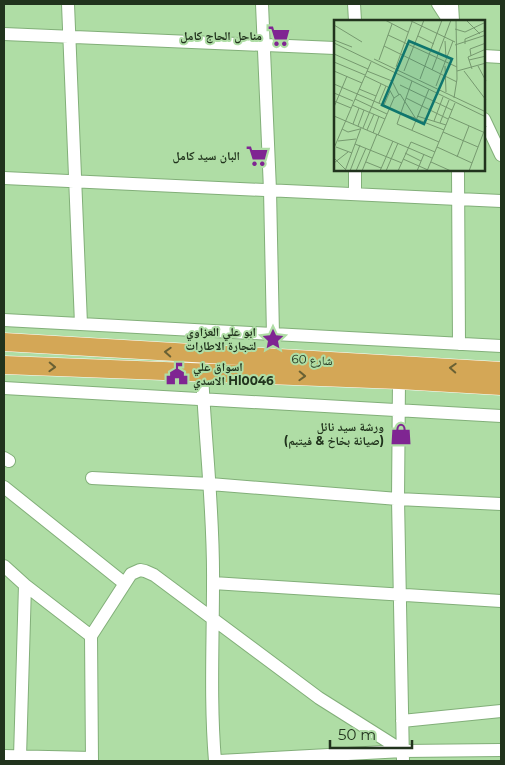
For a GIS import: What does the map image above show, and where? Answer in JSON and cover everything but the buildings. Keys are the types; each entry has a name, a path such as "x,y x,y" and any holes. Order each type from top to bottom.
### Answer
{"highway":[{"name":"شارع 60","path":"4,342 501,371"},
{"name":"شارع 60","path":"4,365 399,380 501,386"}],"street":[{"path":"68,4 81,324"},
{"path":"262,4 270,190 273,334"},
{"path":"354,4 355,20"},
{"path":"438,4 450,20"},
{"path":"451,20 452,4"},
{"path":"4,34 334,48"},
{"path":"485,56 501,57"},
{"path":"492,126 501,155"},
{"path":"354,194 355,171"},
{"path":"458,171 459,344"},
{"path":"4,178 501,200"},
{"path":"4,320 501,346"},
{"path":"202,372 210,484 213,583 211,716 215,761"},
{"path":"399,380 398,499 403,756"},
{"path":"4,388 399,412 501,416"},
{"path":"92,478 210,484 398,499 501,504"},
{"path":"4,487 124,583"},
{"path":"4,566 25,585 92,636"},
{"path":"4,756 92,760 92,636 124,583 135,572 145,571 212,617 319,698 403,756"},
{"path":"213,583 501,601"},
{"path":"20,757 25,585"},
{"path":"402,721 501,710"},
{"path":"219,761 403,756 501,750"}],"place":[{"name":"مناحل الحاج كامل","path":"279,36"},
{"name":"البان سيد كامل","path":"257,156"},
{"name":"ابو علي العزاوي لتجارة الاطارات","path":"273,339"},
{"name":"اسواق علي الاسدي Hl0046","path":"177,374"},
{"name":"ورشة سيد نائل (صيانة بخاخ & فيتبم)","path":"401,434"}]}
